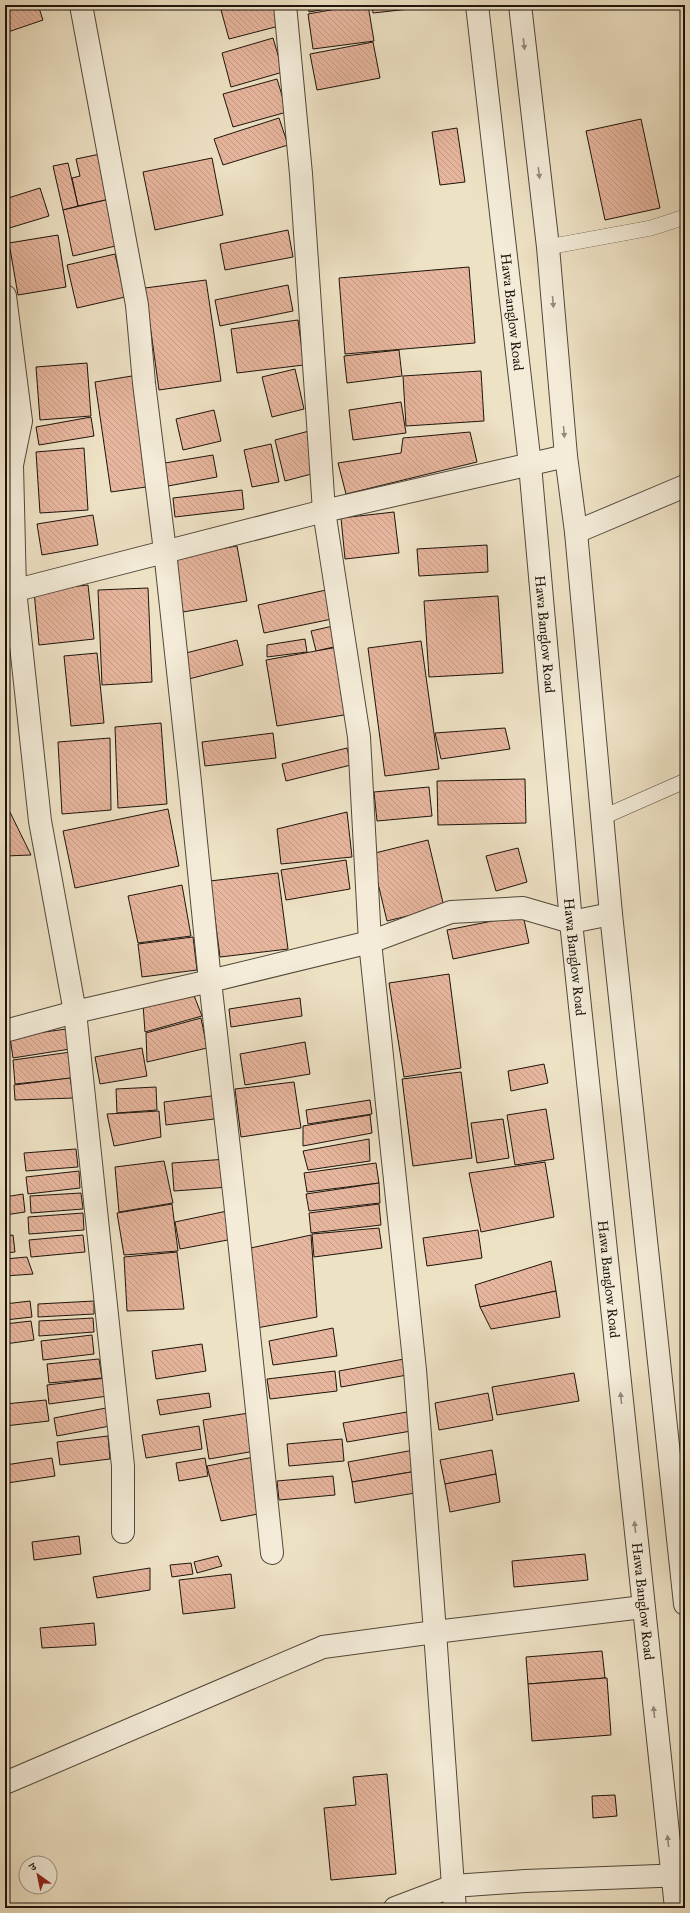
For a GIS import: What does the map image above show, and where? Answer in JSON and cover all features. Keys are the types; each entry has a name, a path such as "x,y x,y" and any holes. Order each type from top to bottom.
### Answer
{"street":[{"path":"81,5 137,305 144,383 165,552 210,981 236,1201 272,1553"},
{"path":"285,5 301,174 324,511 359,737 370,942 415,1370 455,1908"},
{"name":"Hawa Banglow Road","path":"477,5 530,465 571,922 643,1607 679,1875 676,1908"},
{"path":"520,5 548,248 566,456 576,532 601,818 685,1604"},
{"path":"5,296 21,420 8,466 10,592 40,821 75,1012 123,1466 123,1532"},
{"path":"10,592 324,511 566,456"},
{"path":"576,532 685,486"},
{"path":"5,1031 75,1012 370,942 451,912 523,908 571,922 611,914"},
{"path":"5,1783 323,1647 643,1607"},
{"path":"395,1908 453,1886 525,1881 679,1875"}],"lane":[{"path":"548,248 652,228 685,217"},
{"path":"601,818 685,781"}],"building":[{"path":"5,5 38,5 43,20 5,33"},
{"path":"240,5 278,5 283,25 229,39 221,10"},
{"path":"308,5 350,5 309,12"},
{"path":"359,5 368,5 374,41 313,49 308,14"},
{"path":"372,5 437,5 437,6 373,13"},
{"path":"273,38 283,72 231,87 222,53"},
{"path":"373,42 380,78 317,90 310,54"},
{"path":"277,79 287,112 233,127 223,94"},
{"path":"279,118 288,145 223,165 214,139"},
{"path":"641,119 660,208 605,220 586,131"},
{"path":"457,128 465,182 440,185 432,132"},
{"path":"105,153 115,198 78,206 72,178 80,176 76,159"},
{"path":"212,158 223,215 155,230 143,172"},
{"path":"68,163 78,206 63,210 53,166"},
{"path":"40,188 49,216 6,229 5,199"},
{"path":"114,198 124,244 73,256 63,210"},
{"path":"288,230 293,257 225,270 220,244"},
{"path":"58,235 66,287 18,295 9,243"},
{"path":"115,254 125,297 77,308 67,265"},
{"path":"469,267 475,343 345,354 339,278"},
{"path":"206,280 221,381 159,390 145,288"},
{"path":"288,285 293,311 220,326 215,300"},
{"path":"298,320 304,365 237,373 231,329"},
{"path":"399,350 402,376 347,383 344,356"},
{"path":"87,363 91,416 40,420 36,367"},
{"path":"295,369 304,409 272,417 262,377"},
{"path":"481,371 484,421 406,426 403,376"},
{"path":"138,375 153,486 111,492 95,382"},
{"path":"401,402 406,433 353,440 349,410"},
{"path":"214,410 221,441 183,450 176,419"},
{"path":"91,417 94,436 39,445 36,427"},
{"path":"309,431 319,472 285,481 275,440"},
{"path":"470,432 477,462 346,494 338,463 401,453 403,438"},
{"path":"271,444 279,482 252,487 244,450"},
{"path":"84,448 88,510 40,513 36,452"},
{"path":"213,455 217,477 168,486 165,463"},
{"path":"242,490 244,509 175,517 173,498"},
{"path":"394,512 399,553 345,559 341,518"},
{"path":"93,515 98,545 42,555 37,524"},
{"path":"487,545 488,572 419,576 417,549"},
{"path":"237,546 247,601 183,612 174,557"},
{"path":"88,585 94,639 39,645 34,591"},
{"path":"148,588 152,682 102,685 98,590"},
{"path":"326,590 332,619 264,633 258,605"},
{"path":"498,596 503,673 429,677 424,601"},
{"path":"333,626 338,646 316,651 311,631"},
{"path":"305,639 307,652 267,657 267,645"},
{"path":"237,640 243,665 185,680 178,655"},
{"path":"421,641 439,769 385,776 368,648"},
{"path":"338,647 350,714 277,726 266,660"},
{"path":"97,653 104,723 71,726 64,656"},
{"path":"161,723 167,804 118,808 115,727"},
{"path":"505,728 510,749 441,759 435,733"},
{"path":"273,733 276,758 205,766 202,742"},
{"path":"110,738 111,810 62,814 58,742"},
{"path":"347,748 351,765 286,781 282,764"},
{"path":"525,779 526,823 438,825 437,781"},
{"path":"429,787 432,816 377,821 374,792"},
{"path":"5,802 31,855 5,856"},
{"path":"168,809 179,866 75,888 63,831"},
{"path":"347,812 352,857 281,864 277,829"},
{"path":"428,840 444,907 387,921 371,854"},
{"path":"518,848 527,882 496,891 486,856"},
{"path":"346,860 350,889 286,900 281,870"},
{"path":"278,873 288,949 220,957 210,881"},
{"path":"182,885 191,936 138,943 128,896"},
{"path":"523,915 529,943 453,959 447,930"},
{"path":"193,937 197,970 142,977 138,944"},
{"path":"449,974 461,1068 404,1077 389,983"},
{"path":"193,993 202,1016 145,1032 143,1004"},
{"path":"300,998 302,1016 231,1027 229,1009"},
{"path":"201,1018 207,1048 147,1062 146,1033"},
{"path":"66,1029 70,1049 13,1058 10,1037"},
{"path":"305,1042 310,1074 245,1085 240,1054"},
{"path":"142,1048 147,1076 100,1084 95,1057"},
{"path":"71,1052 73,1078 15,1084 13,1060"},
{"path":"544,1064 548,1083 511,1091 508,1071"},
{"path":"461,1072 472,1158 413,1166 402,1079"},
{"path":"70,1078 74,1098 15,1100 14,1085"},
{"path":"294,1082 301,1128 241,1137 235,1089"},
{"path":"156,1087 157,1110 117,1113 116,1089"},
{"path":"219,1095 222,1118 166,1125 164,1102"},
{"path":"370,1100 372,1114 308,1124 306,1110"},
{"path":"546,1109 554,1159 515,1165 507,1115"},
{"path":"159,1111 161,1137 114,1146 107,1114"},
{"path":"370,1115 372,1133 303,1146 303,1126"},
{"path":"503,1119 509,1158 477,1163 471,1123"},
{"path":"369,1139 370,1161 308,1170 303,1151"},
{"path":"76,1149 78,1167 26,1171 24,1153"},
{"path":"227,1159 229,1187 174,1191 172,1163"},
{"path":"164,1161 173,1203 119,1212 115,1167"},
{"path":"545,1162 554,1217 481,1232 469,1173"},
{"path":"376,1163 379,1183 307,1192 304,1173"},
{"path":"79,1171 80,1188 28,1194 26,1177"},
{"path":"379,1183 380,1203 309,1211 306,1194"},
{"path":"81,1193 83,1209 31,1213 30,1196"},
{"path":"23,1194 25,1212 5,1215 5,1197"},
{"path":"172,1204 178,1251 124,1255 117,1213"},
{"path":"379,1204 381,1225 311,1233 309,1213"},
{"path":"227,1211 233,1239 180,1249 175,1222"},
{"path":"83,1213 84,1230 29,1234 28,1217"},
{"path":"379,1228 382,1248 314,1257 312,1234"},
{"path":"478,1230 482,1258 427,1266 423,1238"},
{"path":"13,1235 15,1252 5,1253 5,1236"},
{"path":"83,1235 85,1252 31,1257 29,1240"},
{"path":"311,1235 317,1317 251,1329 246,1249"},
{"path":"177,1252 184,1309 127,1311 124,1257"},
{"path":"27,1257 33,1274 5,1276 5,1259"},
{"path":"551,1261 556,1291 480,1307 475,1285"},
{"path":"556,1291 560,1317 491,1329 480,1307"},
{"path":"30,1301 32,1317 5,1320 5,1304"},
{"path":"94,1301 94,1314 38,1317 38,1304"},
{"path":"93,1318 94,1332 39,1336 39,1321"},
{"path":"31,1321 34,1340 5,1344 5,1324"},
{"path":"333,1328 337,1356 273,1365 269,1341"},
{"path":"92,1335 94,1354 43,1360 41,1341"},
{"path":"202,1344 206,1371 156,1379 152,1351"},
{"path":"99,1359 102,1378 49,1383 47,1364"},
{"path":"404,1359 407,1375 341,1387 339,1371"},
{"path":"335,1371 337,1391 270,1399 267,1379"},
{"path":"574,1373 579,1401 497,1415 492,1387"},
{"path":"106,1378 108,1396 49,1404 47,1385"},
{"path":"209,1393 211,1407 160,1415 157,1400"},
{"path":"488,1393 493,1420 439,1430 435,1403"},
{"path":"46,1400 49,1421 5,1426 5,1404"},
{"path":"106,1408 110,1426 57,1436 54,1418"},
{"path":"413,1411 417,1430 347,1442 343,1423"},
{"path":"249,1413 255,1451 209,1459 203,1420"},
{"path":"199,1426 202,1449 146,1458 142,1435"},
{"path":"108,1436 110,1459 60,1465 57,1442"},
{"path":"342,1439 344,1461 289,1466 287,1444"},
{"path":"414,1450 417,1471 352,1482 348,1462"},
{"path":"492,1450 496,1474 445,1484 440,1460"},
{"path":"254,1457 258,1514 221,1521 207,1466"},
{"path":"52,1458 55,1476 7,1483 5,1465"},
{"path":"205,1458 208,1476 179,1481 176,1463"},
{"path":"417,1471 421,1492 355,1503 352,1482"},
{"path":"496,1474 500,1502 450,1512 445,1484"},
{"path":"333,1476 335,1495 279,1500 277,1481"},
{"path":"79,1536 81,1554 34,1560 32,1542"},
{"path":"585,1554 588,1580 514,1587 512,1561"},
{"path":"218,1556 222,1566 197,1573 194,1562"},
{"path":"191,1563 193,1574 172,1577 170,1565"},
{"path":"150,1568 150,1590 97,1598 93,1577"},
{"path":"231,1574 235,1608 183,1614 179,1580"},
{"path":"94,1623 96,1645 42,1648 40,1628"},
{"path":"602,1651 605,1678 528,1684 526,1657"},
{"path":"607,1678 611,1735 532,1741 528,1684"},
{"path":"387,1774 396,1874 331,1880 324,1808 356,1805 353,1777"},
{"path":"615,1795 617,1816 593,1818 592,1796"}]}
